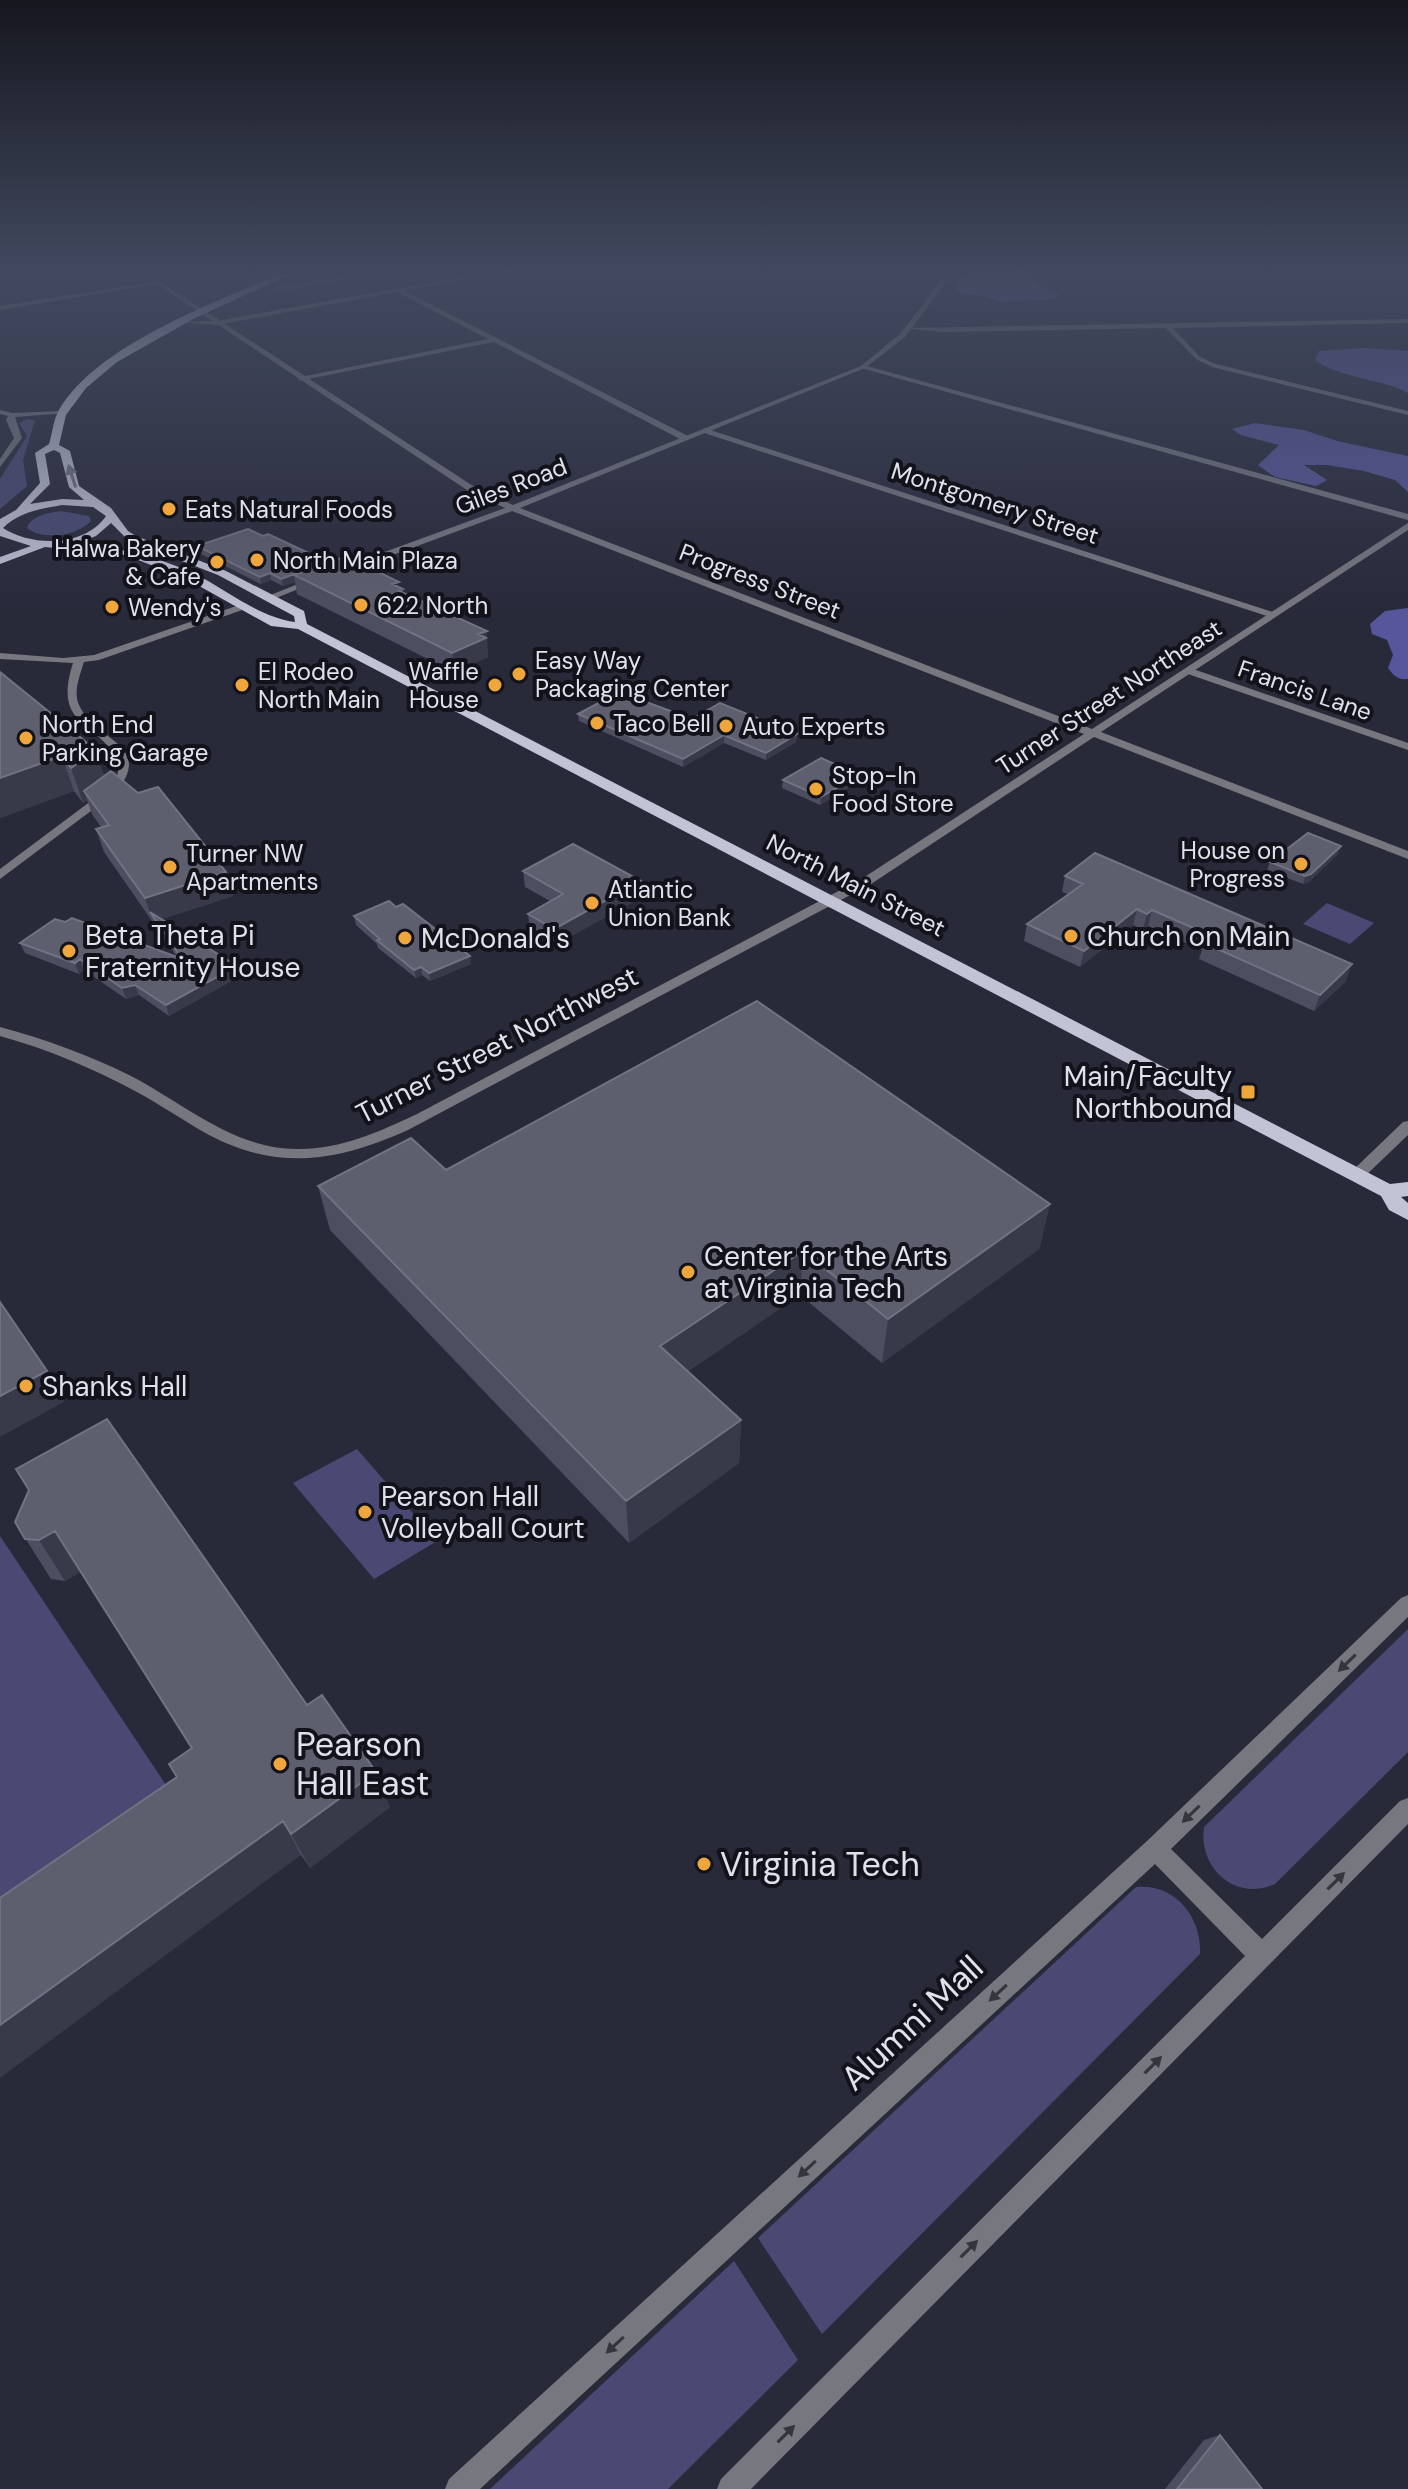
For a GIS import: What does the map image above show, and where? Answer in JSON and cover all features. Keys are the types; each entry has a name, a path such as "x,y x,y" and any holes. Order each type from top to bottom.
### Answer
{"main road":[{"path":"0,527 45,484 40,453 54,446 63,413 84,385"},
{"path":"54,446 65,451 77,491 95,504"},
{"path":"16,513 62,502 95,504"},
{"name":"North Main Street","path":"95,504 107,510 132,538 222,573 300,614 301,626"},
{"path":"0,561 91,534 102,529 111,516"},
{"name":"North Main Street","path":"0,527 16,541 127,552 189,576 275,623 301,626 1357,1175 1398,1190 1396,1205 1408,1213"},
{"path":"219,592 268,598"}],"street":[{"name":"Progress Street","path":"310,385 466,486 513,508 1408,855"},
{"path":"582,385 685,438"},
{"name":"Giles Road","path":"268,598 513,508 817,385"},
{"path":"929,385 1408,517"},
{"path":"1293,385 1408,413"},
{"path":"0,412 12,415 63,413"},
{"path":"0,465 18,438 10,420 12,415"},
{"name":"Montgomery Street","path":"704,430 1273,615"},
{"name":"Turner Street Northeast","path":"830,901 877,875 1408,526"},
{"path":"0,656 79,661 134,647 245,606"},
{"path":"0,875 118,785 125,771 120,756 101,732 77,712 73,703 71,694 79,661"},
{"name":"Francis Lane","path":"1189,671 1408,747"},
{"name":"Turner Street Northwest","path":"0,1031 85,1060 232,1139 258,1149 289,1154 322,1152 372,1141 404,1126 830,901"},
{"path":"1357,1175 1408,1126"},
{"name":"Alumni Mall","path":"459,2489 1155,1849 1408,1604"},
{"path":"731,2489 1408,1809"},
{"path":"1155,1849 1262,1956"}],"shaded area":[{"path":"1389,385 1408,385 1408,393"},
{"path":"27,419 35,420 23,460 27,486 0,509 0,479 27,436 19,423"},
{"path":"1255,423 1304,430 1337,441 1408,456 1408,492 1395,480 1327,465 1304,465 1327,480 1316,486 1275,477 1258,465 1279,445 1241,435 1232,429"},
{"path":"61,511 89,516 91,521 77,530 60,535 42,534 27,528 36,517"},
{"path":"1408,608 1408,679 1405,679 1396,677 1388,668 1393,655 1387,640 1372,634 1370,624 1385,611"},
{"path":"1327,903 1374,923 1350,944 1303,924"},
{"name":"Pearson Hall Volleyball Court","path":"357,1449 437,1541 374,1579 293,1483"},
{"path":"0,1536 186,1815 0,1942"},
{"path":"1408,1629 1408,1752 1275,1884 1246,1888 1222,1878 1207,1856 1204,1827"},
{"path":"1136,1887 1163,1891 1184,1906 1196,1928 1200,1954 822,2334 758,2238"},
{"path":"734,2261 798,2360 668,2489 490,2489"}],"building":[{"name":"North Main Plaza","path":"248,529 263,536 268,534 328,562 281,579 270,573 260,577 197,546"},
{"path":"341,558 351,563 356,561 399,582 392,584 403,589 399,591 487,631 478,634 486,638 452,653 294,575"},
{"path":"0,672 96,750 71,768 62,756 0,778"},
{"path":"619,692 692,719 720,703 797,734 766,753 724,735 683,759 578,714"},
{"path":"821,758 859,775 821,797 783,780"},
{"path":"111,771 138,793 158,787 226,872 145,898 96,829 109,825 84,791"},
{"name":"House on Progress","path":"1308,833 1341,846 1305,876 1270,862"},
{"path":"573,844 641,881 554,929 528,914 563,894 523,871"},
{"path":"1095,853 1352,964 1320,995 1204,943 1212,936 1152,910 1147,914 1137,909 1084,951 1027,924 1083,884 1065,876"},
{"name":"McDonald's","path":"389,901 396,907 403,904 470,956 429,973 421,967 414,970 377,940 380,939 354,916"},
{"path":"150,912 237,966 166,1005 135,985 122,988 80,959 75,963 20,943 55,919 65,922 72,918 182,959"},
{"name":"Center for the Arts at Virginia Tech","path":"757,1001 1050,1204 888,1319 803,1251 660,1346 741,1420 626,1501 318,1186 411,1138 446,1170"},
{"path":"0,1302 47,1371 0,1396"},
{"name":"Pearson Hall East","path":"107,1419 307,1705 322,1695 376,1772 291,1834 283,1821 0,2025 0,1898 177,1777 169,1764 192,1748 55,1531 39,1540 25,1539 15,1522 29,1490 16,1469"},
{"path":"1220,2435 1262,2489 1177,2489"}],"place":[{"name":"Eats Natural Foods","path":"169,509"},
{"name":"North Main Plaza","path":"257,560"},
{"name":"Halwa Bakery & Cafe","path":"217,562"},
{"name":"622 North","path":"361,605"},
{"name":"Wendy's","path":"112,607"},
{"name":"Easy Way Packaging Center","path":"519,674"},
{"name":"El Rodeo North Main","path":"242,685"},
{"name":"Waffle House","path":"495,685"},
{"name":"Taco Bell","path":"597,723"},
{"name":"Auto Experts","path":"726,726"},
{"name":"North End Parking Garage","path":"26,738"},
{"name":"Stop-In Food Store","path":"816,789"},
{"name":"House on Progress","path":"1301,864"},
{"name":"Turner NW Apartments","path":"170,867"},
{"name":"Atlantic Union Bank","path":"592,903"},
{"name":"Church on Main","path":"1071,936"},
{"name":"McDonald's","path":"405,938"},
{"name":"Beta Theta Pi Fraternity House","path":"69,951"},
{"name":"Main/Faculty Northbound","path":"1248,1092"},
{"name":"Center for the Arts at Virginia Tech","path":"688,1272"},
{"name":"Shanks Hall","path":"26,1386"},
{"name":"Pearson Hall Volleyball Court","path":"365,1512"},
{"name":"Pearson Hall East","path":"280,1764"},
{"name":"Virginia Tech","path":"704,1864"}]}
